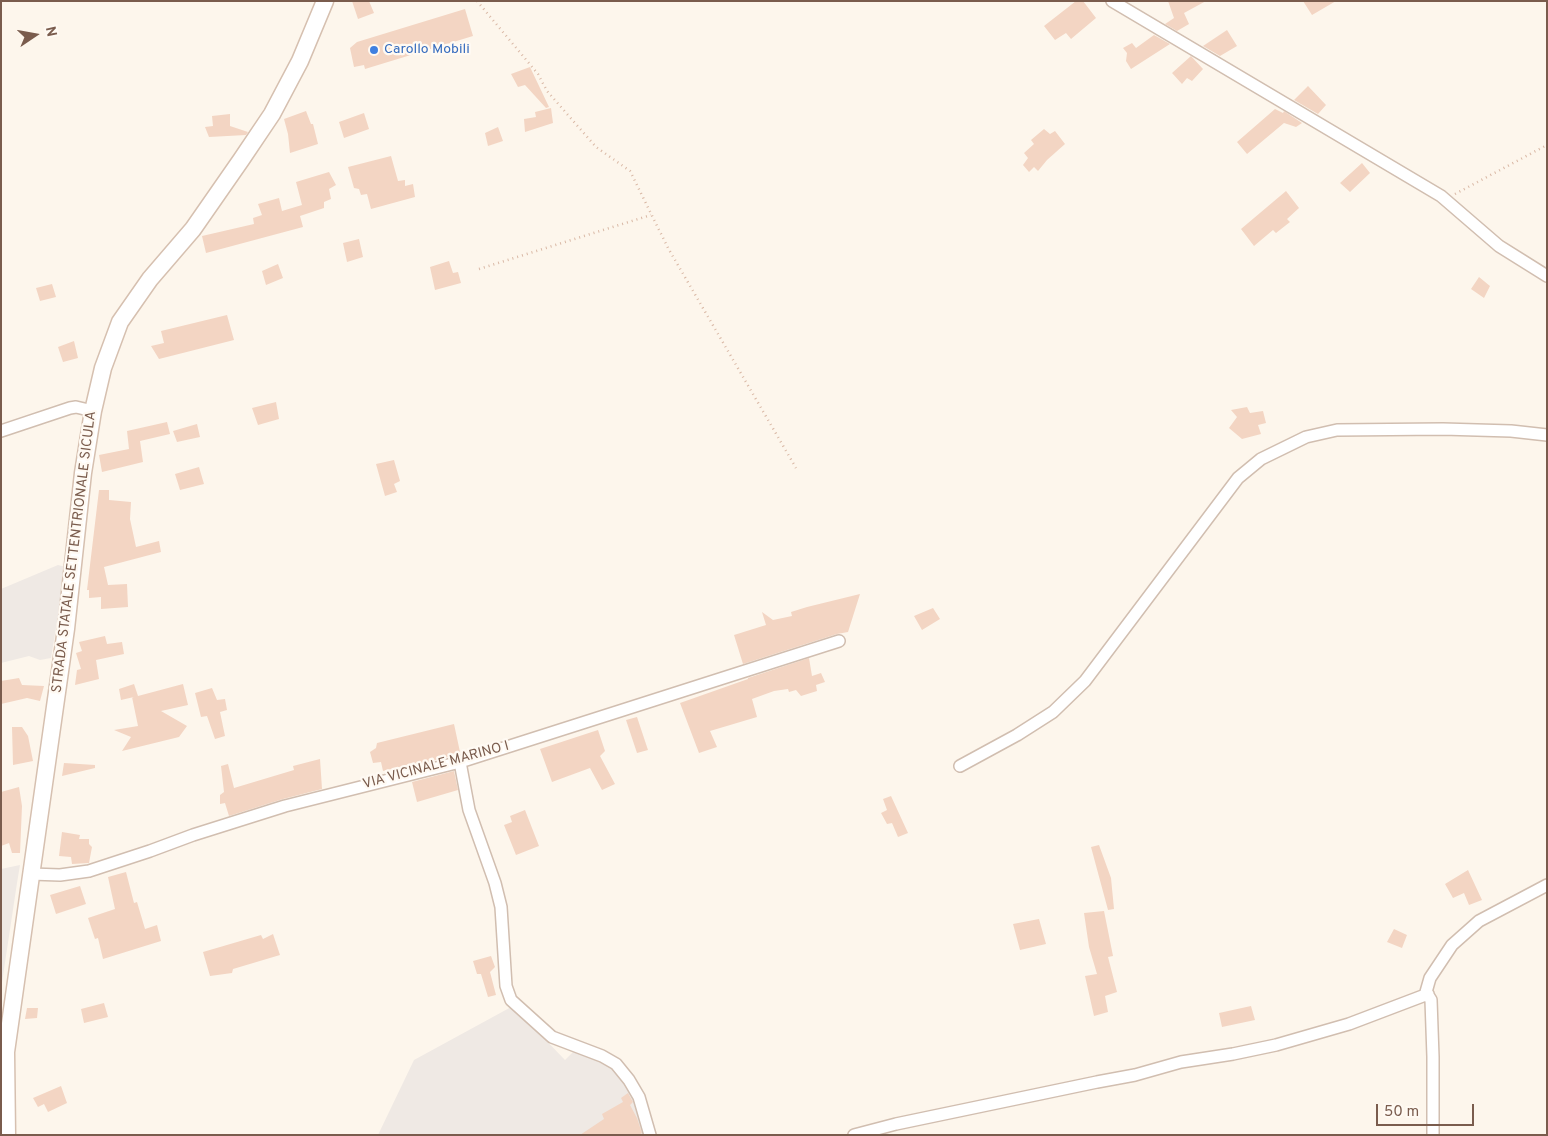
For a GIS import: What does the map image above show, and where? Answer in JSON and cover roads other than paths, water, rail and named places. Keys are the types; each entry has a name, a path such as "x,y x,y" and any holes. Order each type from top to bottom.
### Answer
{"main road":[{"name":"STRADA STATALE SETTENTRIONALE SICULA","path":"7,1135 4,1052 66,629 83,474 93,411 103,368 120,322 150,279 193,229 272,114 300,61 325,1"}],"street":[{"path":"1112,1 1445,199 1499,246 1547,276"},
{"path":"1,431 70,408 76,407 93,411"},
{"path":"960,766 1017,735 1053,712 1085,682 1238,478 1261,459 1306,437 1337,430 1443,429 1511,431 1547,435"},
{"name":"VIA VICINALE MARINO I","path":"31,874 60,875 89,870 150,852 193,835 285,806 460,762 839,640"},
{"path":"460,762 469,810 495,883 501,907 506,986 511,1000 552,1037 602,1056 616,1064 629,1080 639,1097 650,1135"},
{"path":"1434,1135 1431,1000 1426,992 1430,978 1452,945 1479,921 1547,885"},
{"path":"854,1135 896,1124 1135,1075 1181,1062 1276,1045 1350,1024 1428,994"}],"place":[{"name":"Carollo Mobili","path":"374,50"}]}
